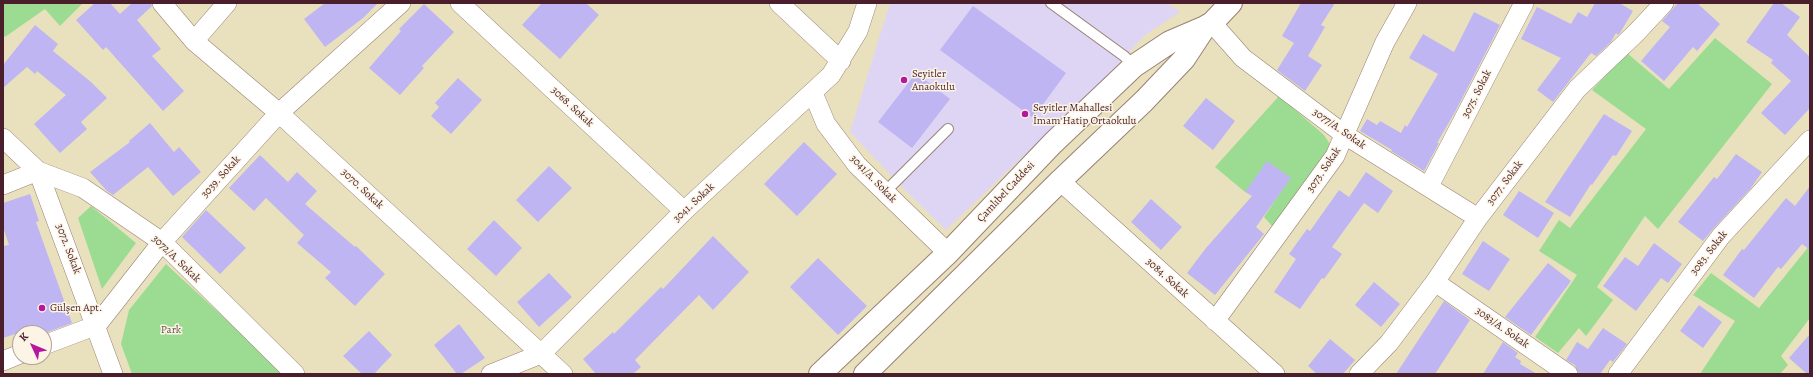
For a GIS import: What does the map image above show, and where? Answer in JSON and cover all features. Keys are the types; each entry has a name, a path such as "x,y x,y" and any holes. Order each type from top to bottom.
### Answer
{"street":[{"name":"3070. Sokak","path":"162,3 194,41 279,113 563,374"},
{"path":"194,41 227,3"},
{"name":"3039. Sokak","path":"97,325 162,242 279,113 401,3"},
{"name":"3068. Sokak","path":"460,3 684,211"},
{"path":"779,3 841,61"},
{"name":"3041. Sokak","path":"491,374 541,354 684,211 813,93 831,75 841,61 858,31 867,3"},
{"name":"Çamlıbel Caddesi","path":"865,374 1060,181 1144,101 1184,59 1208,25 1231,3"},
{"name":"3073. Sokak","path":"1215,322 1335,156 1385,42 1407,3"},
{"name":"3075. Sokak","path":"1429,186 1524,3"},
{"name":"3077. Sokak","path":"1359,374 1389,343 1435,282 1478,218 1577,89 1636,33 1664,3"},
{"name":"Çamlıbel Caddesi","path":"820,374 948,253 1053,143 1134,66 1170,42 1208,25"},
{"name":"3077/A. Sokak","path":"1208,25 1242,58 1345,135 1429,186 1478,218"},
{"name":"3041/A. Sokak","path":"813,93 826,124 857,165 948,253"},
{"name":"3072. Sokak","path":"3,138 38,171 97,325 113,374"},
{"name":"3083. Sokak","path":"1618,374 1721,236 1810,140"},
{"path":"3,185 38,171"},
{"name":"3072/A. Sokak","path":"38,171 83,188 162,242 295,374"},
{"name":"3084. Sokak","path":"1060,181 1215,322 1275,374"},
{"name":"3083/A. Sokak","path":"1435,282 1568,374"},
{"path":"52,342 97,325"}],"lane":[{"path":"1050,3 1124,56 1134,66"},
{"path":"885,192 948,129"}],"shaded area":[{"path":"890,3 1168,3 1180,12 1145,35 1107,76 946,230 903,188 850,132"}],"green space":[{"path":"3,3 83,3 60,26 45,9 5,37 3,34"},
{"path":"1715,38 1772,84 1658,229 1645,216 1597,287 1613,300 1586,336 1579,328 1558,353 1535,337 1577,275 1539,251 1559,220 1570,228 1646,129 1592,90 1627,53 1669,89"},
{"path":"1279,96 1324,135 1330,144 1322,163 1272,226 1264,217 1290,178 1245,192 1215,167"},
{"path":"91,206 136,243 102,289 78,218"},
{"path":"1810,245 1810,318 1781,356 1788,365 1780,374 1700,374 1735,321 1693,295 1711,273 1759,308"},
{"name":"Park","path":"166,264 285,374 132,374 121,344 129,310"}],"building":[{"path":"95,3 110,3 120,14 132,3 151,3 152,6 137,20 161,49 152,56 184,91 163,111 106,47 103,50 76,20"},
{"path":"325,3 378,3 363,18 325,47 304,19"},
{"path":"542,3 586,3 599,15 560,59 522,25"},
{"path":"1301,3 1335,3 1321,25 1325,27 1308,56 1322,65 1305,91 1277,70 1294,43 1282,36"},
{"path":"1595,3 1619,3 1633,11 1620,33 1618,35 1616,33 1611,42 1596,56 1591,53 1553,102 1537,90 1561,58 1521,39 1537,7 1571,24 1578,12 1587,17"},
{"path":"1678,3 1697,3 1720,24 1697,51 1693,47 1664,81 1641,61 1670,27 1662,21"},
{"path":"1774,3 1781,3 1800,17 1787,35 1810,57 1810,108 1785,135 1761,113 1791,81 1771,63 1773,60 1746,42"},
{"path":"424,4 454,32 422,66 424,68 400,95 369,68 401,31 399,29"},
{"path":"973,6 1066,73 1033,118 940,50"},
{"path":"1474,12 1500,25 1455,112 1437,143 1439,143 1424,171 1360,131 1367,119 1377,125 1380,121 1401,133 1405,125 1407,127 1438,74 1409,58 1423,34 1454,52"},
{"path":"35,25 58,44 53,51 91,82 107,98 81,122 87,129 60,153 34,124 66,95 37,71 35,74 27,67 3,88 3,65"},
{"path":"916,73 950,99 912,148 878,122"},
{"path":"458,78 482,100 451,134 431,116 439,107 435,103"},
{"path":"1206,98 1235,121 1213,150 1183,126"},
{"path":"1604,114 1632,131 1616,156 1613,155 1592,185 1591,184 1570,217 1545,202"},
{"path":"150,123 174,152 179,147 201,172 173,196 148,167 113,195 107,191 90,172 130,142 129,141"},
{"path":"804,142 837,174 797,216 764,184"},
{"path":"1736,154 1762,172 1751,188 1703,241 1678,222 1714,177 1717,179"},
{"path":"260,155 288,182 297,172 317,191 305,204 355,247 356,246 385,274 355,306 325,278 331,272 297,243 304,235 266,198 254,211 229,188"},
{"path":"1267,161 1291,178 1256,227 1264,234 1215,295 1187,273 1206,248 1252,196 1245,192"},
{"path":"549,166 572,188 538,222 516,200"},
{"path":"1366,172 1393,191 1378,213 1364,203 1332,247 1342,254 1324,279 1322,278 1300,309 1274,292 1296,259 1289,254 1307,229 1310,231 1339,190 1349,197"},
{"path":"1810,186 1810,250 1802,244 1781,269 1778,267 1754,298 1723,275 1742,249 1744,250 1786,198 1795,206"},
{"path":"1519,191 1554,213 1538,238 1503,215"},
{"path":"30,194 39,221 36,222 72,323 52,330 52,325 12,325 12,335 3,338 3,246 9,245 3,227 3,203"},
{"path":"1151,199 1182,227 1161,250 1131,222"},
{"path":"206,210 246,248 220,274 182,237"},
{"path":"494,220 522,248 496,276 467,249"},
{"path":"713,236 749,272 713,310 699,295 635,360 641,367 633,374 596,374 583,359 613,332 614,334 661,287 663,289"},
{"path":"1483,241 1510,259 1489,291 1462,274"},
{"path":"1654,243 1682,264 1668,283 1661,278 1636,311 1603,286 1625,257 1638,266"},
{"path":"818,258 867,306 838,335 790,287"},
{"path":"1548,263 1571,281 1531,335 1505,317"},
{"path":"549,273 572,297 539,327 517,302"},
{"path":"1374,282 1400,304 1381,327 1355,305"},
{"path":"1444,301 1470,320 1435,374 1396,374"},
{"path":"1699,305 1722,322 1703,348 1680,331"},
{"path":"459,324 485,358 461,374 457,374 434,345"},
{"path":"1603,328 1627,344 1613,362 1610,360 1600,374 1579,374 1575,365 1566,360 1577,342 1588,349"},
{"path":"369,331 392,355 374,374 362,374 343,356"},
{"path":"1810,334 1810,374 1807,374 1789,358"},
{"path":"1330,339 1355,360 1343,374 1317,374 1308,366"},
{"path":"1503,342 1518,353 1515,357 1521,361 1520,364 1537,374 1483,374"}],"place":[{"name":"Seyitler Anaokulu","path":"904,80"},
{"name":"Seyitler Mahallesi İmam Hatip Ortaokulu","path":"1025,114"},
{"name":"Gülşen Apt.","path":"42,308"}]}
